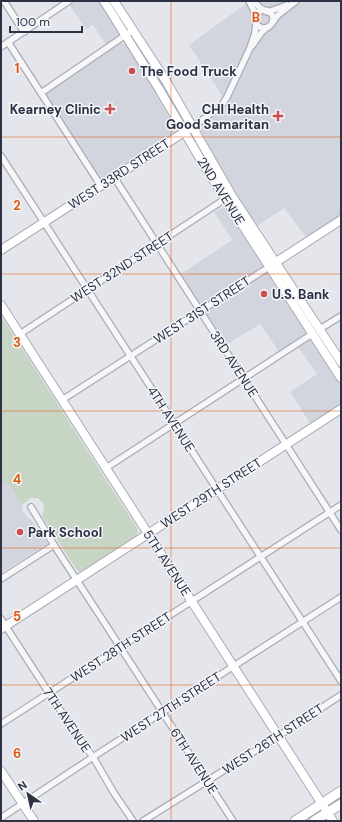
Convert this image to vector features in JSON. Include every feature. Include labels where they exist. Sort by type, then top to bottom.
[{"type":"main road","points":[[294,821],[341,791]]},
{"type":"main road","points":[[314,821],[341,804]]},
{"type":"street","points":[[4,1],[24,32]]},
{"type":"street","points":[[1,47],[69,1]]},
{"type":"street","name":"2ND AVENUE","points":[[104,1],[166,81],[232,196],[276,262],[341,378]]},
{"type":"street","name":"2ND AVENUE","points":[[114,1],[204,167],[269,267],[341,362]]},
{"type":"street","points":[[249,1],[254,11],[256,20],[261,28],[268,27],[278,15],[293,3]]},
{"type":"street","points":[[254,1],[259,7],[271,15],[272,22]]},
{"type":"street","points":[[256,20],[259,13],[293,3]]},
{"type":"street","name":"WEST 33RD STREET","points":[[1,250],[193,127],[222,105],[250,48],[255,33],[256,20]]},
{"type":"street","name":"WEST 33RD STREET","points":[[250,48],[262,32],[268,27]]},
{"type":"street","points":[[41,93],[130,33]]},
{"type":"street","points":[[8,42],[101,186]]},
{"type":"street","name":"4TH AVENUE","points":[[1,156],[341,681]]},
{"type":"street","name":"3RD AVENUE","points":[[114,178],[341,530]]},
{"type":"street","name":"WEST 32ND STREET","points":[[20,334],[225,199]]},
{"type":"street","name":"WEST 31ST STREET","points":[[62,400],[340,222]]},
{"type":"street","name":"5TH AVENUE","points":[[1,305],[333,821]]},
{"type":"street","points":[[106,468],[341,316]]},
{"type":"street","name":"WEST 29TH STREET","points":[[4,628],[341,409]]},
{"type":"street","name":"WEST 28TH STREET","points":[[1,724],[341,504]]},
{"type":"street","name":"6TH AVENUE","points":[[31,506],[54,545],[233,821]]},
{"type":"street","points":[[1,579],[54,545]]},
{"type":"street","name":"WEST 27TH STREET","points":[[1,818],[341,597]]},
{"type":"street","name":"7TH AVENUE","points":[[1,619],[4,628],[93,757],[114,793],[133,821]]},
{"type":"street","name":"WEST 26TH STREET","points":[[143,821],[341,695]]},
{"type":"street","points":[[1,771],[34,821]]},
{"type":"shaded area","points":[[67,1],[99,1],[121,35],[106,44],[93,25],[86,29]]},
{"type":"shaded area","name":"CHI Health Good Samaritan","points":[[250,1],[341,1],[341,220],[309,241],[284,208],[256,227],[222,174],[200,130],[202,126],[227,106],[216,86],[189,45]]},
{"type":"shaded area","name":"Kearney Clinic","points":[[120,43],[128,45],[175,127],[176,133],[102,180],[44,91]]},
{"type":"shaded area","points":[[223,207],[226,209],[341,384],[341,404],[310,423],[290,392],[317,374],[298,347],[282,356],[260,324],[221,348],[176,277],[231,241],[232,239],[214,212]]},
{"type":"shaded area","name":"Park School","points":[[7,481],[22,505],[22,510],[48,544],[1,573],[1,485]]},
{"type":"green space","points":[[1,316],[137,528],[138,532],[136,536],[79,573],[42,516],[44,510],[43,503],[38,498],[31,498],[22,505],[7,481],[1,485]]},
{"type":"place","name":"The Food Truck","points":[[132,71]]},
{"type":"place","name":"Kearney Clinic","points":[[110,109]]},
{"type":"place","name":"CHI Health Good Samaritan","points":[[278,116]]},
{"type":"place","name":"U.S. Bank","points":[[264,294]]},
{"type":"place","name":"Park School","points":[[20,532]]}]
